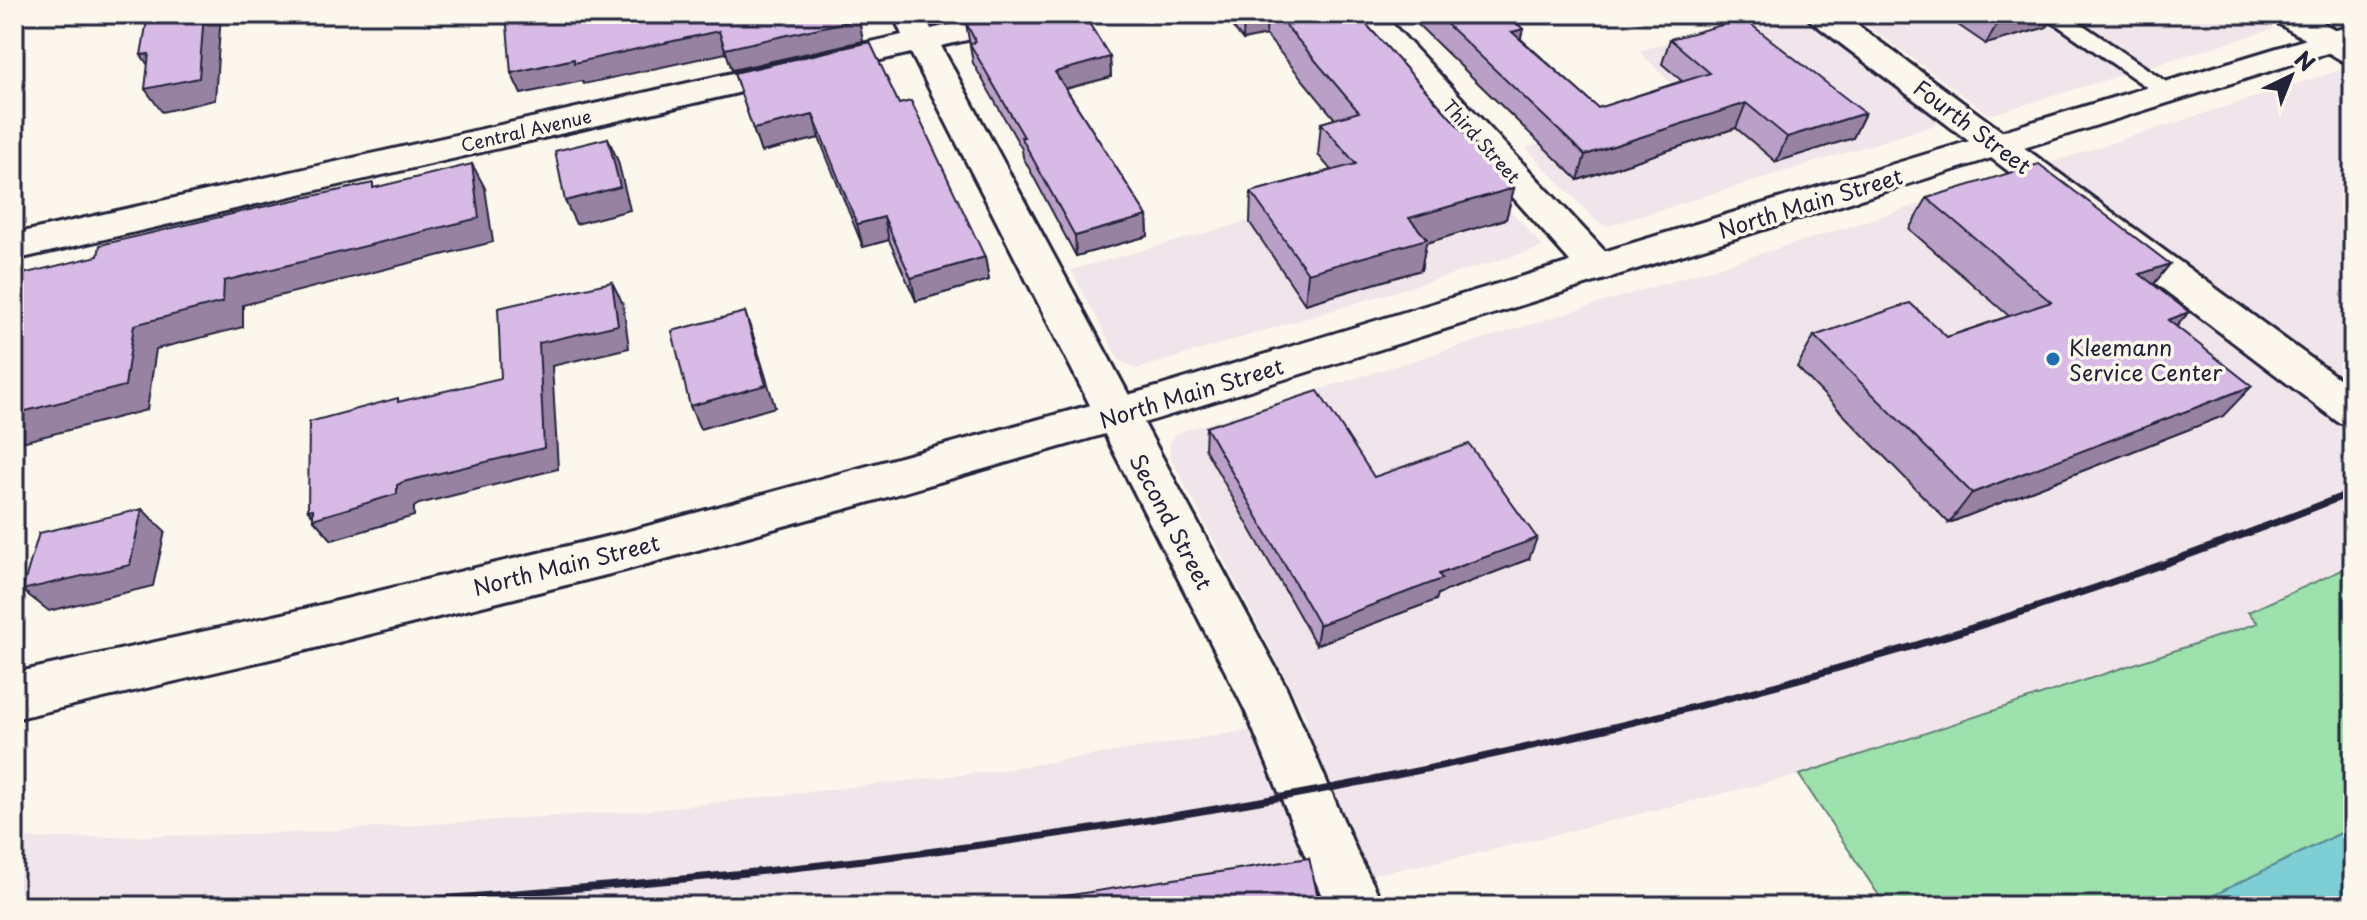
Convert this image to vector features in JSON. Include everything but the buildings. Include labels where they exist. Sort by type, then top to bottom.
[{"type":"street","name":"Central Avenue","points":[[14,247],[915,27],[1039,14]]},
{"type":"street","name":"Third Street","points":[[1366,14],[1598,268]]},
{"type":"street","name":"Fourth Street","points":[[1822,14],[2353,411]]},
{"type":"street","points":[[2285,14],[2346,43]]},
{"type":"street","name":"Second Street","points":[[915,27],[1268,703],[1337,871],[1356,906]]},
{"type":"street","name":"North Main Street","points":[[14,696],[283,635],[622,552],[1116,414],[2169,92],[2346,43]]},
{"type":"lane","points":[[2052,14],[2169,92]]},
{"type":"shaded area","points":[[1768,14],[1801,14],[1937,122],[1608,226],[1596,221],[1526,148],[1685,97],[1639,51]]},
{"type":"shaded area","points":[[1851,14],[2259,14],[2273,29],[1990,115]]},
{"type":"shaded area","points":[[2346,68],[2353,70],[2353,569],[2249,611],[2259,622],[1899,746],[1799,775],[1471,855],[1215,906],[14,906],[14,839],[293,833],[650,810],[995,771],[1308,721],[1170,456],[1170,442],[1177,433],[1864,222]]},
{"type":"shaded area","points":[[1467,161],[1543,247],[1137,369],[1119,360],[1071,270]]},
{"type":"green space","points":[[2353,565],[2353,827],[2192,906],[1886,906],[1799,775],[2258,623],[2248,612]]},
{"type":"water","points":[[2353,827],[2353,906],[2192,906]]},
{"type":"railway","points":[[337,906],[648,882],[958,848],[1136,822],[1314,791],[1491,755],[1667,714],[1841,667],[2014,615],[2185,556],[2353,492]]},
{"type":"place","name":"Kleemann Service Center","points":[[2053,359]]}]
